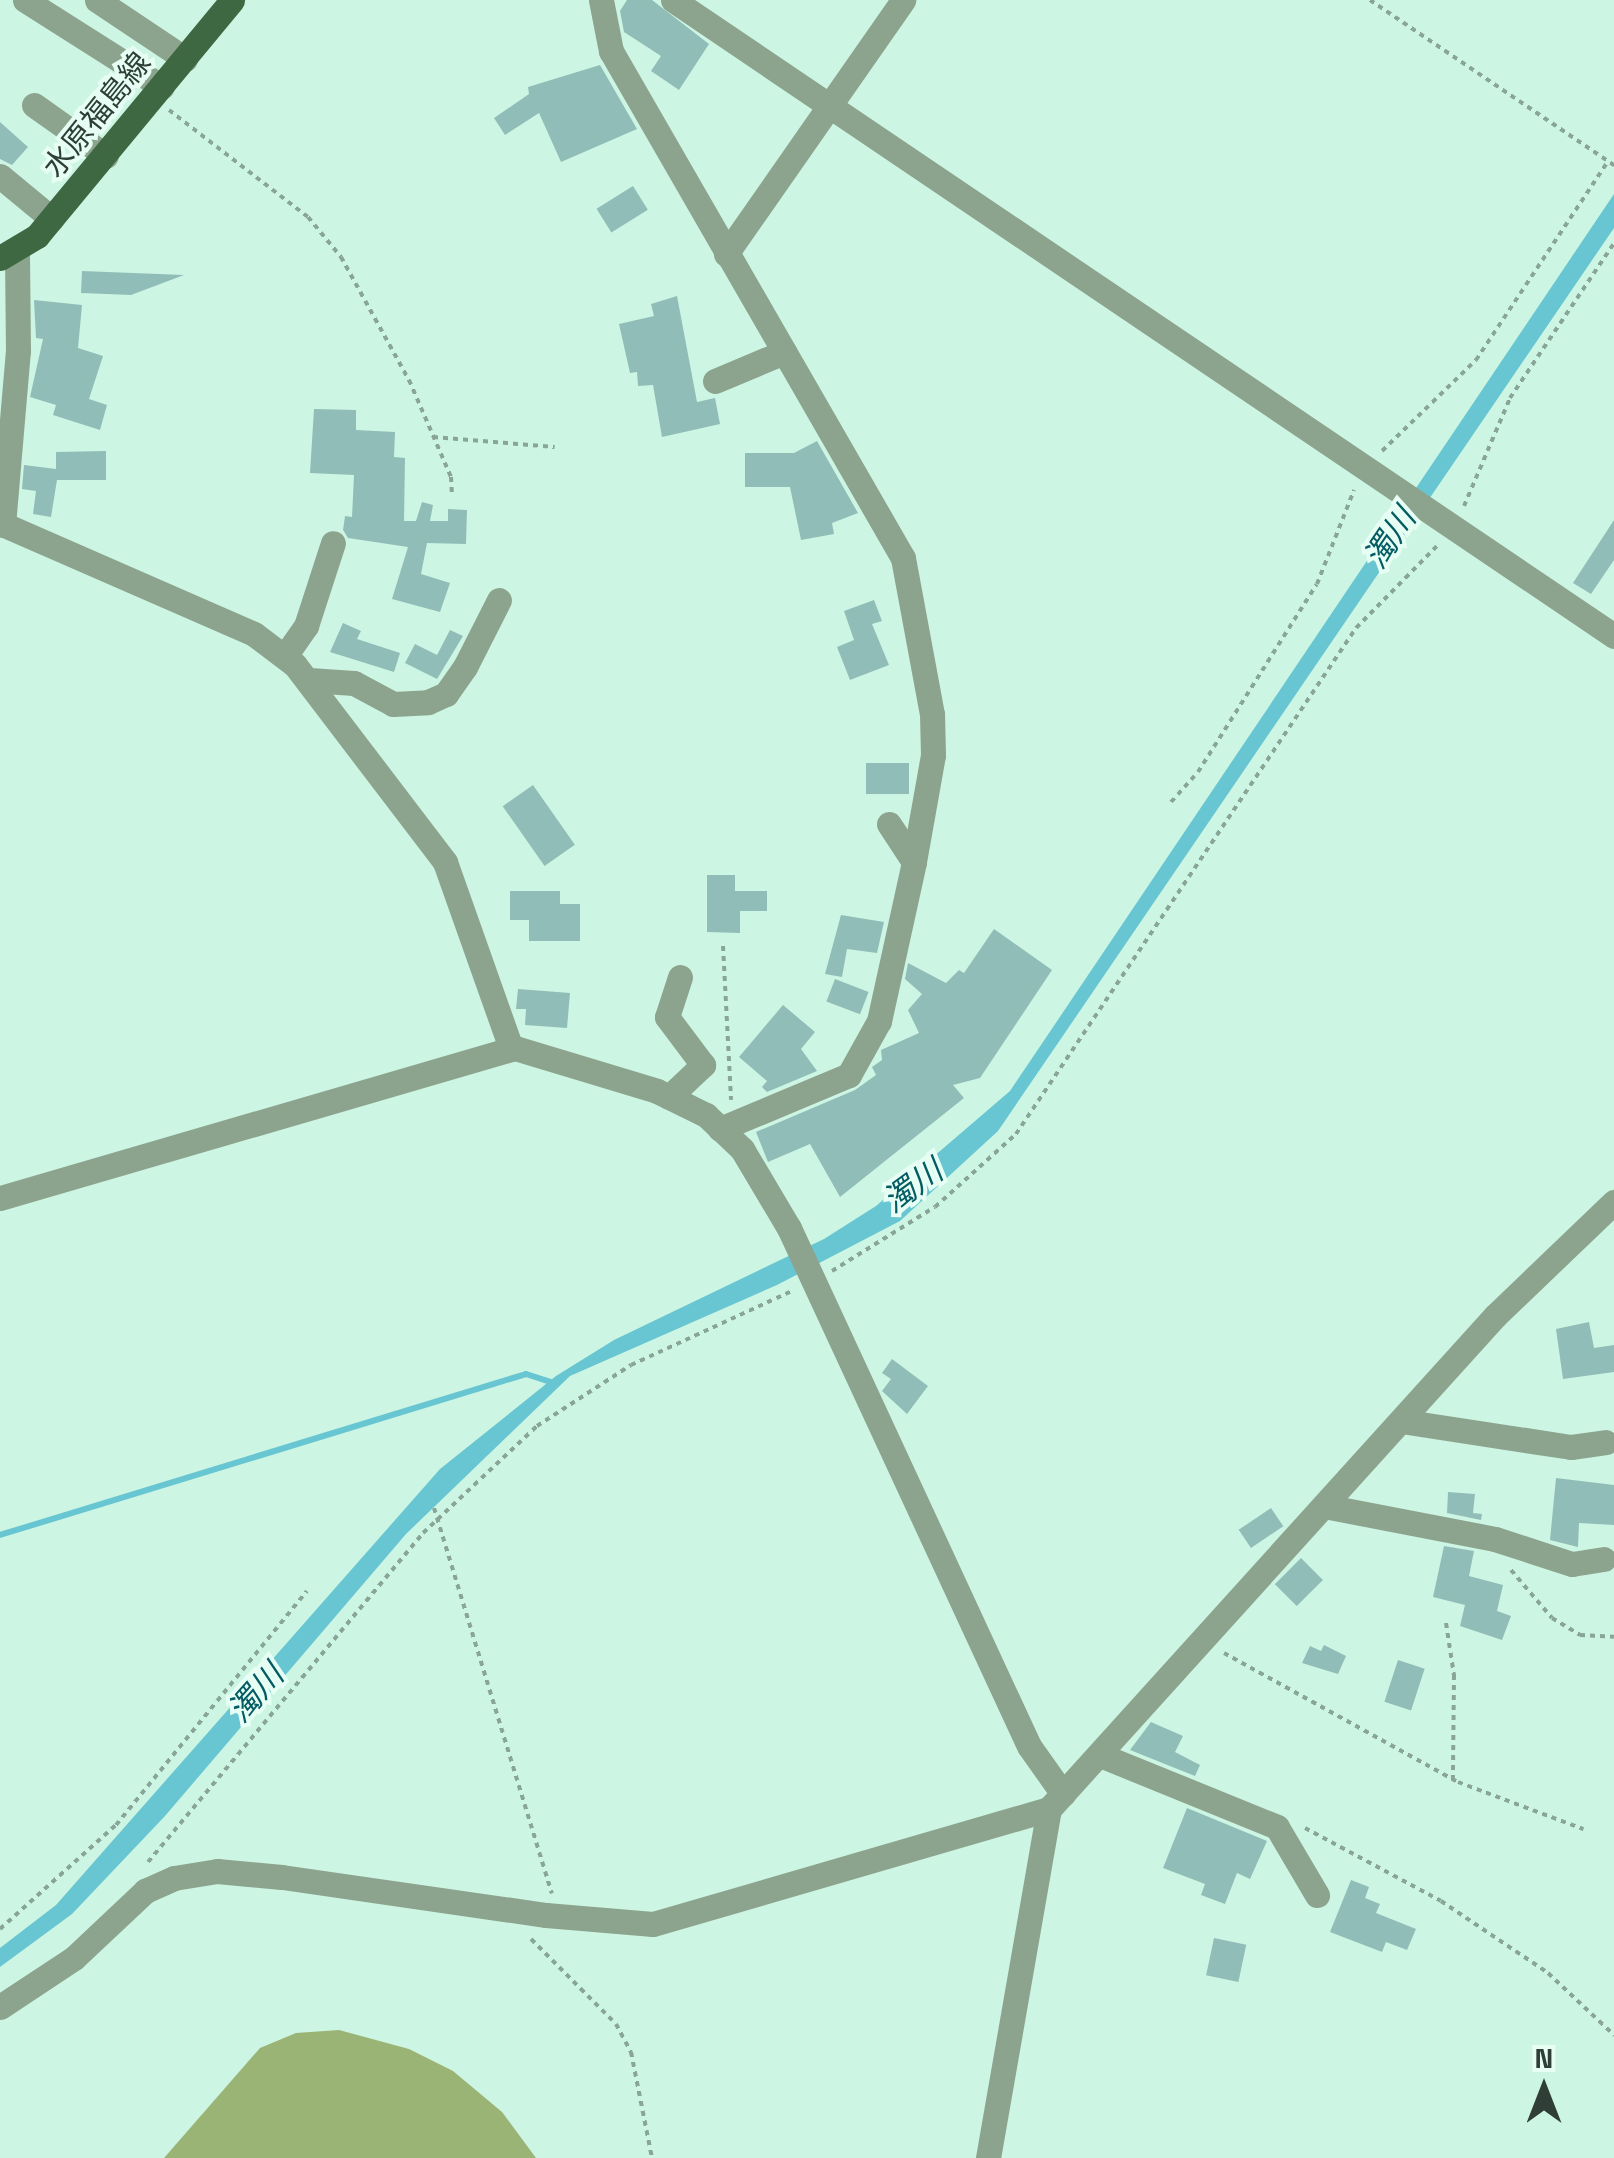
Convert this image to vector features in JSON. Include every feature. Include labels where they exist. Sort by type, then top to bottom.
[{"type":"main road","name":"水原福島線","points":[[8,254],[52,219],[232,0]]},
{"type":"street","points":[[25,0],[67,10],[158,92]]},
{"type":"street","points":[[98,0],[185,59]]},
{"type":"street","points":[[601,0],[612,52],[903,558],[932,714],[932,755],[914,862],[880,1022],[859,1060],[832,1084],[726,1127]]},
{"type":"street","points":[[672,0],[1614,636]]},
{"type":"street","points":[[726,254],[903,0]]},
{"type":"street","points":[[34,105],[106,156]]},
{"type":"street","points":[[0,176],[52,219]]},
{"type":"street","points":[[8,254],[18,350],[2,524],[254,634],[285,656],[309,680],[445,862],[511,1048]]},
{"type":"street","points":[[715,381],[784,352]]},
{"type":"street","points":[[285,656],[306,626],[333,543]]},
{"type":"street","points":[[309,680],[354,683],[394,704],[428,702],[446,694],[465,667],[499,600]]},
{"type":"street","points":[[889,824],[914,862]]},
{"type":"street","points":[[669,1096],[703,1065],[667,1016],[680,977]]},
{"type":"street","points":[[0,1198],[511,1048],[669,1096],[726,1127],[788,1228],[1056,1802],[988,2158]]},
{"type":"street","points":[[0,2007],[74,1958],[145,1891],[174,1878],[217,1871],[282,1876],[559,1917],[653,1924],[1056,1802],[1495,1316],[1614,1202]]},
{"type":"street","points":[[1400,1421],[1571,1447],[1606,1442]]},
{"type":"street","points":[[1324,1506],[1495,1539],[1572,1564],[1604,1560]]},
{"type":"street","points":[[1100,1755],[1272,1824],[1285,1836],[1317,1895]]},
{"type":"path","points":[[1370,0],[1614,165]]},
{"type":"path","points":[[158,92],[308,217],[341,257],[433,437],[452,495]]},
{"type":"path","points":[[1452,526],[1510,398],[1614,243]]},
{"type":"path","points":[[433,437],[555,447]]},
{"type":"path","points":[[724,946],[726,1127]]},
{"type":"path","points":[[434,1508],[559,1917]]},
{"type":"path","points":[[1495,1539],[1506,1563],[1552,1618],[1580,1635],[1614,1637]]},
{"type":"path","points":[[0,1929],[116,1825],[307,1591]]},
{"type":"path","points":[[1446,1623],[1454,1675],[1453,1779]]},
{"type":"path","points":[[1203,1641],[1453,1779],[1583,1829]]},
{"type":"path","points":[[1272,1824],[1289,1821],[1323,1836],[1440,1901],[1548,1974],[1614,2035]]},
{"type":"path","points":[[492,1908],[549,1953],[616,2024],[631,2052],[652,2158]]},
{"type":"green space","points":[[339,2030],[409,2049],[453,2071],[502,2112],[536,2158],[164,2158],[260,2048],[296,2033]]},
{"type":"water","name":"濁川","points":[[1614,194],[1614,228],[998,1131],[900,1221],[777,1285],[570,1376],[406,1534],[165,1816],[72,1914],[0,1967],[0,1948],[56,1905],[440,1469],[556,1376],[614,1340],[824,1239],[876,1206],[1010,1091]]},
{"type":"building","points":[[627,0],[652,0],[709,44],[679,90],[651,71],[661,56],[624,32],[620,11]]},
{"type":"building","points":[[600,65],[637,129],[561,162],[539,113],[505,135],[494,118],[529,94],[528,87]]},
{"type":"building","points":[[0,122],[28,147],[12,165],[0,159]]},
{"type":"building","points":[[633,186],[648,210],[611,233],[597,209]]},
{"type":"building","points":[[82,271],[184,275],[131,295],[81,293]]},
{"type":"building","points":[[677,296],[697,402],[715,398],[720,424],[662,437],[653,385],[638,386],[637,372],[630,373],[619,324],[654,316],[651,304]]},
{"type":"building","points":[[34,300],[82,305],[78,348],[103,356],[89,399],[107,405],[100,430],[53,415],[56,405],[30,397],[43,339],[36,338]]},
{"type":"building","points":[[314,409],[356,410],[356,430],[395,432],[394,457],[405,458],[404,521],[416,521],[422,502],[433,505],[430,521],[448,521],[448,509],[467,510],[466,544],[427,543],[421,574],[450,583],[440,612],[392,599],[408,547],[348,538],[343,530],[345,516],[352,517],[354,475],[310,473]]},
{"type":"building","points":[[817,441],[858,513],[832,523],[834,534],[801,540],[790,487],[745,487],[745,453],[794,453]]},
{"type":"building","points":[[106,451],[106,480],[57,480],[51,517],[33,514],[36,491],[22,489],[24,465],[56,469],[56,452]]},
{"type":"building","points":[[1614,520],[1614,560],[1591,594],[1573,583]]},
{"type":"building","points":[[874,600],[882,621],[872,624],[889,665],[850,680],[837,647],[854,640],[844,611]]},
{"type":"building","points":[[343,623],[361,631],[357,639],[400,653],[394,672],[330,652]]},
{"type":"building","points":[[450,630],[463,636],[437,679],[405,663],[415,644],[437,655]]},
{"type":"building","points":[[866,763],[909,763],[909,794],[866,794]]},
{"type":"building","points":[[533,785],[575,845],[545,866],[503,806]]},
{"type":"building","points":[[707,875],[735,875],[735,891],[767,891],[767,911],[740,911],[740,933],[707,932]]},
{"type":"building","points":[[510,891],[560,891],[560,904],[580,904],[580,941],[529,941],[529,920],[510,920]]},
{"type":"building","points":[[841,915],[884,922],[877,953],[847,949],[842,977],[825,974]]},
{"type":"building","points":[[994,929],[1052,970],[980,1078],[953,1085],[964,1098],[840,1197],[810,1144],[768,1162],[756,1132],[855,1090],[876,1075],[872,1067],[882,1060],[881,1050],[919,1033],[908,1010],[922,994],[905,979],[908,963],[946,983],[959,970],[964,973]]},
{"type":"building","points":[[835,979],[869,992],[860,1014],[826,1001]]},
{"type":"building","points":[[518,989],[570,993],[567,1028],[525,1025],[526,1009],[516,1009]]},
{"type":"building","points":[[783,1005],[815,1032],[801,1049],[817,1071],[767,1092],[762,1087],[767,1081],[739,1057]]},
{"type":"building","points":[[1589,1322],[1594,1348],[1614,1345],[1614,1372],[1563,1379],[1556,1329]]},
{"type":"building","points":[[892,1359],[928,1386],[907,1414],[882,1391],[891,1379],[882,1373]]},
{"type":"building","points":[[1556,1478],[1614,1485],[1614,1525],[1579,1523],[1578,1547],[1550,1540]]},
{"type":"building","points":[[1448,1492],[1475,1494],[1473,1513],[1482,1514],[1481,1520],[1447,1513]]},
{"type":"building","points":[[1271,1508],[1283,1526],[1251,1548],[1239,1530]]},
{"type":"building","points":[[1444,1546],[1474,1551],[1469,1576],[1503,1585],[1497,1611],[1511,1616],[1502,1640],[1460,1626],[1465,1605],[1433,1597]]},
{"type":"building","points":[[1301,1558],[1323,1580],[1297,1606],[1275,1584]]},
{"type":"building","points":[[1324,1645],[1346,1656],[1338,1674],[1302,1663],[1310,1646],[1321,1651]]},
{"type":"building","points":[[1398,1660],[1425,1669],[1411,1710],[1384,1702]]},
{"type":"building","points":[[1151,1722],[1183,1736],[1175,1752],[1200,1765],[1195,1776],[1130,1750]]},
{"type":"building","points":[[1187,1808],[1267,1841],[1250,1879],[1237,1873],[1225,1904],[1201,1895],[1205,1884],[1163,1868]]},
{"type":"building","points":[[1351,1880],[1369,1887],[1365,1898],[1380,1904],[1376,1913],[1416,1929],[1407,1950],[1386,1942],[1382,1952],[1330,1932]]},
{"type":"building","points":[[1214,1938],[1246,1945],[1238,1982],[1206,1975]]},
{"type":"waterway","points":[[0,1535],[526,1374],[553,1383]]}]
